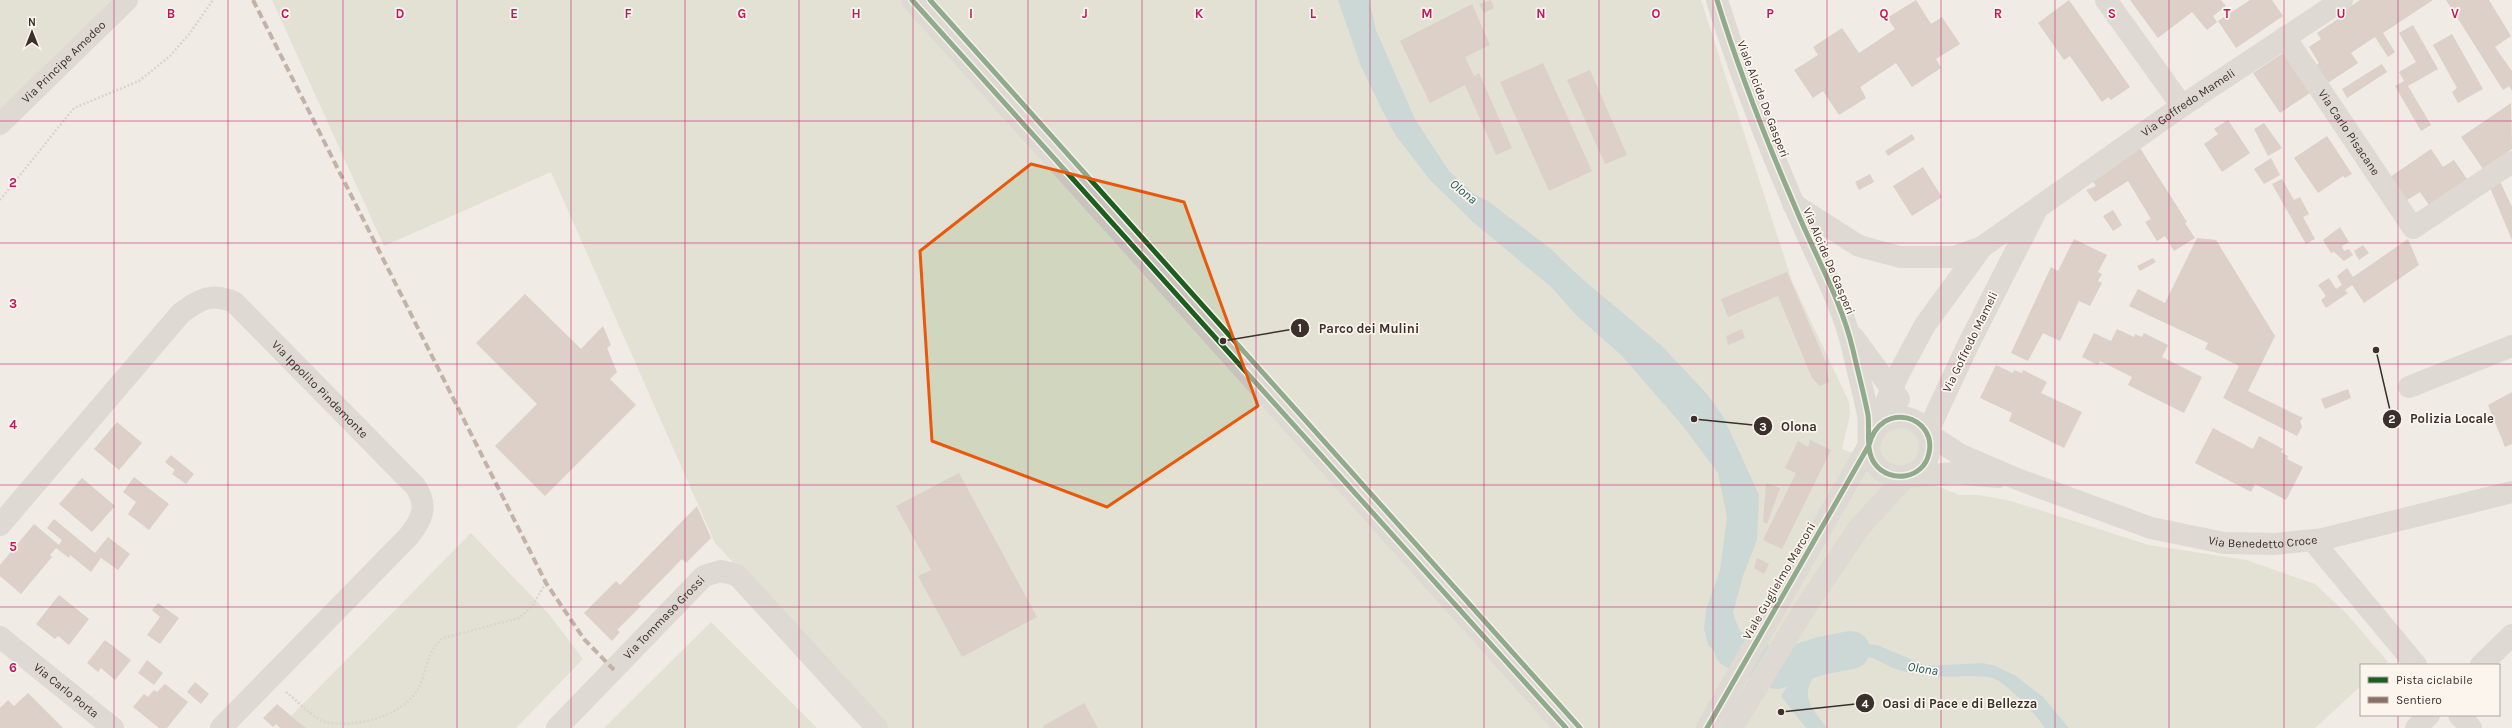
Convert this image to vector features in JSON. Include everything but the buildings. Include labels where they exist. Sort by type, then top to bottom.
[{"type":"street","name":"Via Principe Amedeo","points":[[0,124],[127,0]]},
{"type":"street","points":[[912,0],[1566,728]]},
{"type":"street","name":"Viale Alcide De Gasperi","points":[[1717,0],[1760,125],[1793,204]]},
{"type":"street","points":[[2106,0],[2182,106]]},
{"type":"street","name":"Via Goffredo Mameli","points":[[1793,204],[1859,246],[1900,256],[1954,257],[1982,248],[2182,106],[2342,0]]},
{"type":"street","name":"Via Carlo Pisacane","points":[[2285,37],[2412,228],[2512,162]]},
{"type":"street","name":"Via Alcide De Gasperi","points":[[1793,204],[1848,331],[1872,437]]},
{"type":"street","name":"Via Goffredo Mameli","points":[[1923,428],[1968,345],[2037,209]]},
{"type":"street","name":"Via Goffredo Mameli","points":[[1872,437],[1892,390],[1925,325],[1982,248]]},
{"type":"street","name":"Via Ippolito Pindemonte","points":[[0,525],[182,313],[207,297],[222,297],[234,302],[415,486],[421,495],[424,507],[418,525],[408,537],[269,678],[222,728]]},
{"type":"street","name":"Via Alcide De Gasperi","points":[[1848,331],[1892,390],[1923,428]]},
{"type":"street","points":[[2409,387],[2512,346]]},
{"type":"street","points":[[1901,416],[1923,428],[1930,441],[1928,460],[1915,473],[1905,477],[1894,477],[1875,465],[1870,455],[1872,437],[1887,419],[1901,416]]},
{"type":"street","name":"Via Benedetto Croce","points":[[1923,428],[1959,454],[2017,479],[2175,534],[2224,543],[2249,544],[2313,541],[2348,534],[2512,492]]},
{"type":"street","name":"Viale Guglielmo Marconi","points":[[1707,728],[1872,437]]},
{"type":"street","name":"Via Benedetto Croce","points":[[1905,477],[1955,474],[2017,479]]},
{"type":"street","points":[[1732,728],[1803,611],[1858,529],[1905,477]]},
{"type":"street","points":[[2313,541],[2415,664]]},
{"type":"street","name":"Via Tommaso Grossi","points":[[557,728],[704,576],[721,572],[737,575],[877,728]]},
{"type":"street","points":[[2482,664],[2512,635]]},
{"type":"street","name":"Via Carlo Porta","points":[[0,637],[113,728]]},
{"type":"street","points":[[2416,728],[2428,716]]},
{"type":"street","points":[[2460,716],[2471,728]]},
{"type":"path","points":[[0,200],[74,108],[139,81],[170,56],[190,33],[213,0]]},
{"type":"path","points":[[269,678],[324,722],[348,724],[379,720],[397,710],[414,696],[433,647],[443,638],[454,634],[510,622],[518,618],[532,606],[546,583]]},
{"type":"highlighted area","points":[[1031,164],[1184,202],[1258,406],[1107,507],[932,441],[920,251]]},
{"type":"green space","points":[[0,0],[111,0],[0,109]]},
{"type":"green space","points":[[272,0],[1701,0],[1792,281],[1849,402],[1850,415],[1842,449],[1878,463],[1873,448],[1901,420],[1926,441],[1905,474],[1960,495],[1979,495],[2011,501],[2149,545],[2246,560],[2315,584],[2347,614],[2388,662],[2385,664],[2360,664],[2360,687],[2315,728],[887,728],[715,543],[551,172],[384,246]]},
{"type":"green space","points":[[471,533],[548,613],[583,659],[516,728],[306,728],[291,716]]},
{"type":"green space","points":[[711,622],[817,728],[604,728]]},
{"type":"water","points":[[1338,0],[1369,0],[1376,30],[1415,119],[1449,171],[1474,194],[1488,201],[1551,249],[1580,277],[1662,346],[1708,395],[1724,418],[1759,495],[1757,540],[1743,576],[1733,613],[1740,632],[1750,638],[1730,667],[1708,645],[1704,629],[1706,610],[1720,570],[1727,517],[1718,473],[1682,425],[1621,355],[1577,316],[1551,287],[1473,222],[1429,179],[1396,136],[1382,110],[1360,64]]},
{"type":"water","points":[[1846,642],[1877,645],[1927,666],[1983,663],[1996,666],[2016,676],[2043,697],[2069,728],[2045,728],[2029,708],[2015,694],[1995,679],[1982,677],[1938,676],[1905,672],[1873,658],[1860,657],[1841,660],[1823,669],[1816,675],[1808,691],[1809,701],[1814,711],[1827,728],[1806,728],[1781,696],[1800,666],[1812,654],[1820,649]]},
{"type":"waterway","name":"Olona","points":[[1733,649],[1777,670],[1820,656],[1851,650]]},
{"type":"marked path","points":[[253,0],[546,583],[584,639],[614,670]]},
{"type":"cycle path","points":[[912,0],[1566,728]]},
{"type":"cycle path","points":[[930,0],[1580,728]]},
{"type":"cycle path","points":[[1707,728],[1869,445],[1875,431],[1885,422],[1895,418],[1906,418],[1917,422],[1925,430],[1929,440],[1929,453],[1926,462],[1921,468],[1906,476],[1889,474],[1881,470],[1872,459],[1870,453],[1869,447],[1868,441],[1868,415],[1853,350],[1842,314],[1828,279],[1803,226],[1764,131],[1734,53],[1717,0]]},
{"type":"place","name":"Parco dei Mulini","points":[[1223,341]]},
{"type":"place","name":"Polizia Locale","points":[[2376,350]]},
{"type":"place","name":"Olona","points":[[1694,419]]},
{"type":"place","name":"Oasi di Pace e di Bellezza","points":[[1781,712]]}]
